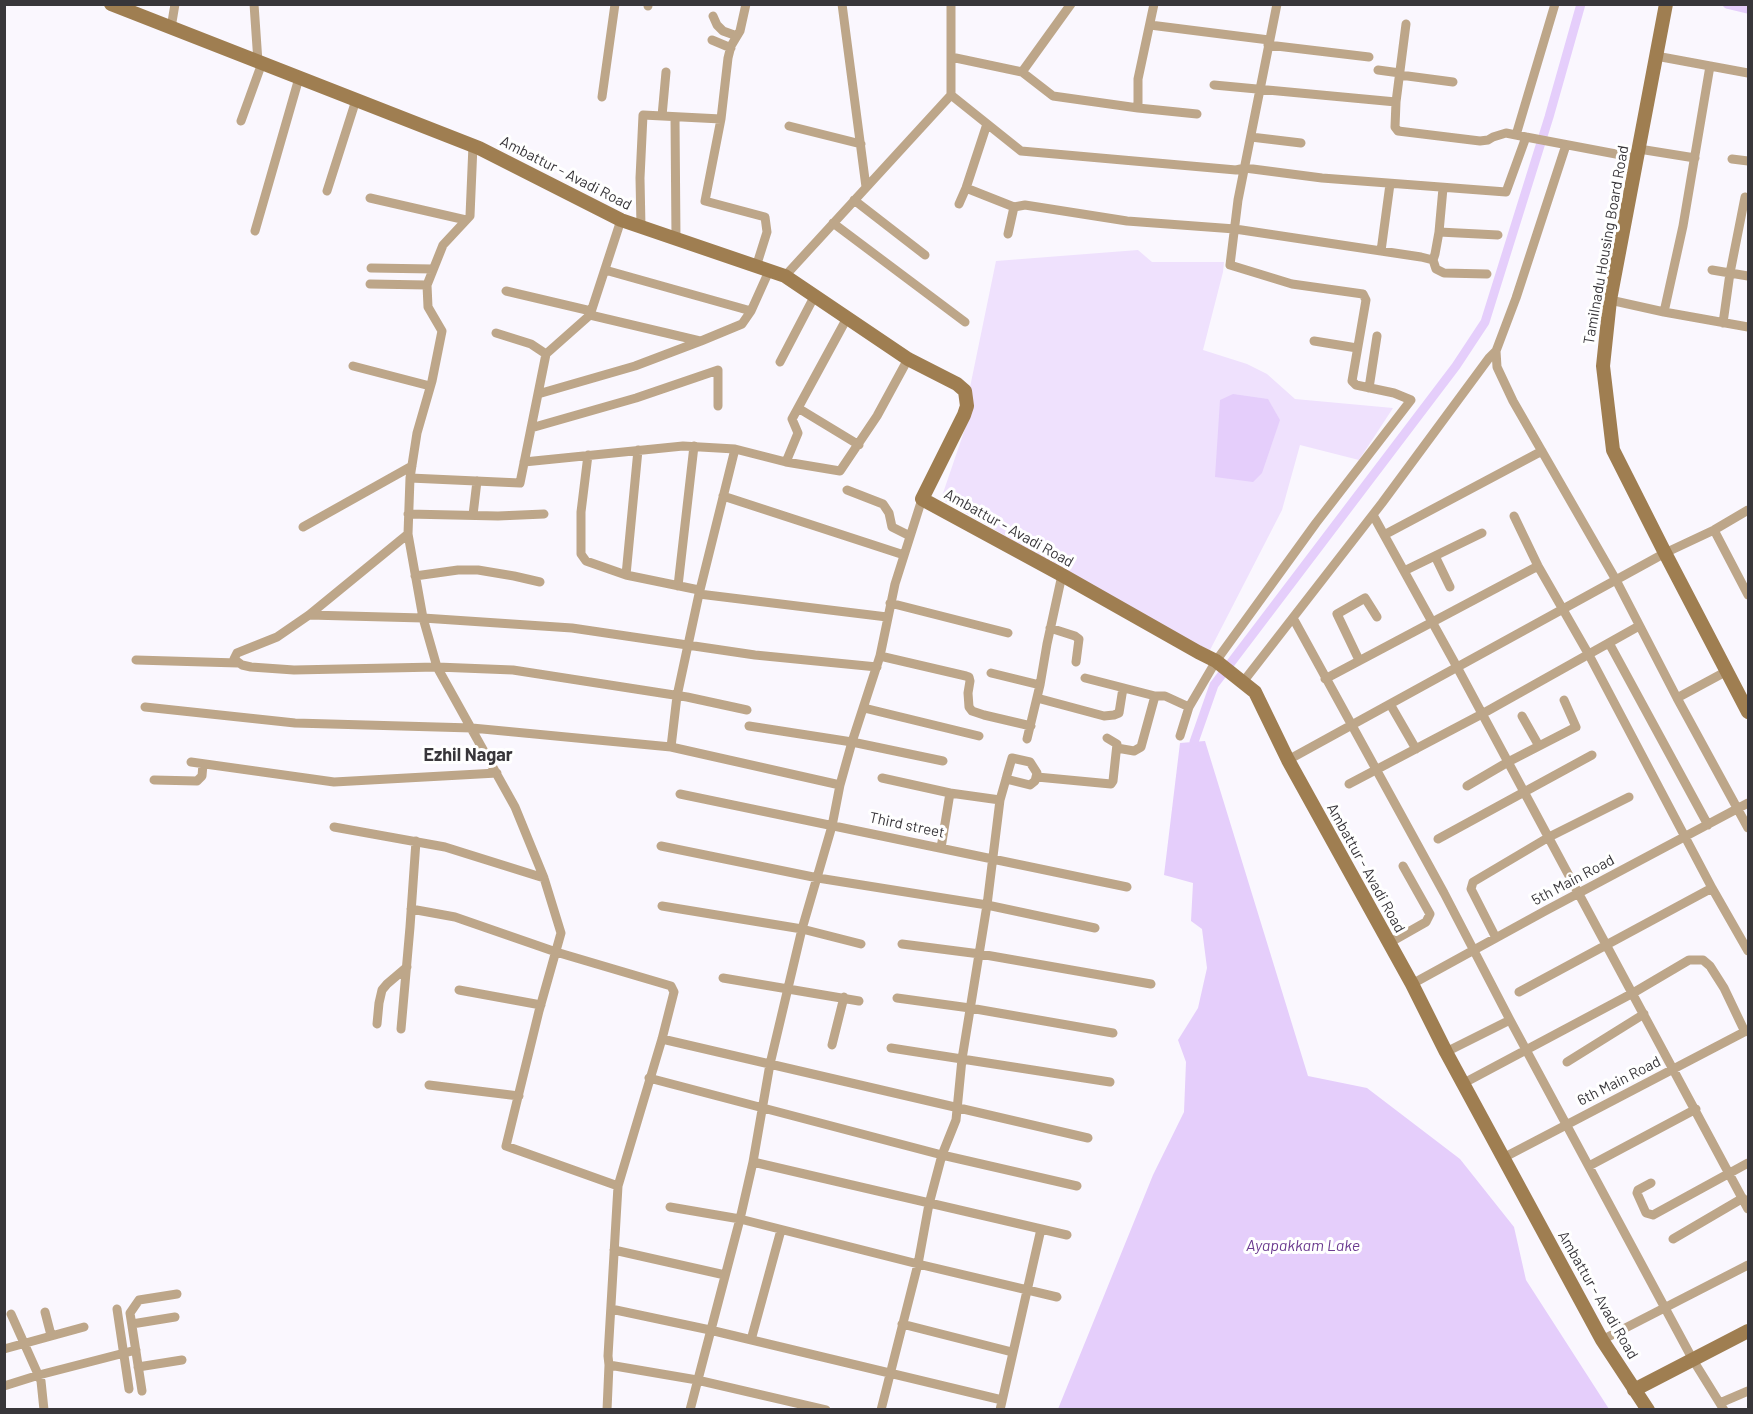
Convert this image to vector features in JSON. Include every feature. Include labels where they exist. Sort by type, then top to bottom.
[{"type":"street","name":"Ambattur - Avadi Road","points":[[111,4],[473,145],[621,220],[785,276],[908,359],[957,384],[964,391],[967,401],[964,415],[922,499],[1218,662],[1255,692],[1288,760],[1412,984],[1446,1052],[1602,1340],[1648,1410]]},
{"type":"street","points":[[171,28],[175,4]]},
{"type":"street","points":[[241,121],[260,62],[254,4]]},
{"type":"street","points":[[602,97],[615,4]]},
{"type":"street","points":[[538,394],[635,366],[700,341],[742,324],[751,311],[762,269],[767,232],[765,217],[705,201],[721,119],[730,48],[740,31],[746,4]]},
{"type":"street","points":[[842,4],[867,187]]},
{"type":"street","points":[[785,276],[951,95],[951,4]]},
{"type":"street","points":[[1022,72],[1071,4]]},
{"type":"street","points":[[1138,108],[1138,79],[1154,4]]},
{"type":"street","points":[[1180,736],[1190,707],[1218,662],[1316,523],[1411,400],[1402,395],[1356,385],[1352,381],[1366,300],[1363,294],[1292,284],[1230,265],[1238,200],[1277,4]]},
{"type":"street","points":[[951,95],[1021,151],[1236,171],[1245,168],[1322,178],[1506,192],[1525,137],[1555,4]]},
{"type":"street","name":"Tamilnadu Housing Board Road","points":[[1666,4],[1610,300],[1603,366],[1613,450],[1749,712]]},
{"type":"street","points":[[713,16],[723,31],[737,36]]},
{"type":"street","points":[[1406,24],[1396,102],[1395,127],[1398,131],[1480,141],[1506,133],[1566,145],[1695,158]]},
{"type":"street","points":[[1150,25],[1369,57]]},
{"type":"street","points":[[712,40],[730,48]]},
{"type":"street","points":[[1656,56],[1749,73]]},
{"type":"street","points":[[951,57],[1022,72],[1053,96],[1197,114]]},
{"type":"street","points":[[1664,312],[1695,158],[1710,66]]},
{"type":"street","points":[[1378,70],[1453,82]]},
{"type":"street","points":[[662,116],[666,72]]},
{"type":"street","points":[[255,231],[299,78]]},
{"type":"street","points":[[1214,85],[1396,102]]},
{"type":"street","points":[[327,191],[356,100]]},
{"type":"street","points":[[641,227],[639,178],[643,115],[721,119]]},
{"type":"street","points":[[675,117],[676,239]]},
{"type":"street","points":[[959,204],[987,124]]},
{"type":"street","points":[[789,126],[861,144]]},
{"type":"street","points":[[1251,137],[1301,143]]},
{"type":"street","points":[[473,145],[470,216],[443,245],[427,285],[428,307],[442,331],[417,433],[410,478],[408,534],[423,618],[437,667],[515,807],[544,878],[561,933],[507,1146],[618,1186]]},
{"type":"street","points":[[1566,145],[1516,298],[1496,351],[1497,367],[1509,393],[1616,580],[1677,698],[1749,828]]},
{"type":"street","points":[[1732,159],[1749,161]]},
{"type":"street","points":[[1381,251],[1390,184]]},
{"type":"street","points":[[966,188],[1014,207],[1025,205],[1127,220],[1235,229],[1433,260]]},
{"type":"street","points":[[1443,188],[1436,254],[1433,260],[1436,269],[1439,272],[1487,274]]},
{"type":"street","points":[[1723,323],[1745,197]]},
{"type":"street","points":[[370,198],[466,220]]},
{"type":"street","points":[[854,200],[926,255]]},
{"type":"street","points":[[1008,234],[1014,207]]},
{"type":"street","points":[[410,478],[520,483],[546,354],[590,313],[621,220]]},
{"type":"street","points":[[833,224],[965,322]]},
{"type":"street","points":[[1439,232],[1498,235]]},
{"type":"street","points":[[370,268],[433,268]]},
{"type":"street","points":[[604,270],[751,311]]},
{"type":"street","points":[[1712,270],[1749,276]]},
{"type":"street","points":[[370,284],[427,285]]},
{"type":"street","points":[[506,291],[700,341]]},
{"type":"street","points":[[780,362],[814,297]]},
{"type":"street","points":[[1610,300],[1749,327]]},
{"type":"street","points":[[786,462],[798,433],[792,419],[847,318]]},
{"type":"street","points":[[496,333],[531,344],[546,354]]},
{"type":"street","points":[[1370,388],[1377,336]]},
{"type":"street","points":[[1314,341],[1357,348]]},
{"type":"street","points":[[1239,678],[1293,618],[1373,515],[1488,358],[1496,351]]},
{"type":"street","points":[[524,462],[694,446],[735,449],[786,462],[840,471],[877,416],[908,359]]},
{"type":"street","points":[[353,366],[430,386]]},
{"type":"street","points":[[531,428],[636,398],[718,370],[718,406]]},
{"type":"street","points":[[798,408],[859,445]]},
{"type":"street","points":[[678,586],[694,446]]},
{"type":"street","points":[[671,747],[677,696],[699,592],[735,449]]},
{"type":"street","points":[[626,575],[638,450]]},
{"type":"street","points":[[1384,535],[1542,451]]},
{"type":"street","points":[[588,455],[581,512],[582,554],[586,561],[626,575],[699,592],[887,617]]},
{"type":"street","points":[[303,527],[412,466]]},
{"type":"street","points":[[473,515],[477,481]]},
{"type":"street","points":[[847,490],[884,504],[892,527],[910,536]]},
{"type":"street","points":[[723,496],[904,555]]},
{"type":"street","points":[[690,1410],[741,1219],[770,1064],[802,929],[832,826],[840,784],[852,742],[880,656],[890,603],[922,499]]},
{"type":"street","points":[[1288,760],[1665,553],[1714,530],[1749,510]]},
{"type":"street","points":[[408,513],[498,516],[544,514]]},
{"type":"street","points":[[1373,515],[1749,1209]]},
{"type":"street","points":[[1514,516],[1538,566],[1712,888],[1749,951]]},
{"type":"street","points":[[1714,530],[1749,595]]},
{"type":"street","points":[[1404,571],[1482,533]]},
{"type":"street","points":[[238,663],[234,659],[237,653],[277,637],[309,615],[408,534]]},
{"type":"street","points":[[1435,556],[1450,586]]},
{"type":"street","points":[[1325,679],[1538,566]]},
{"type":"street","points":[[415,576],[458,570],[478,570],[540,582]]},
{"type":"street","points":[[1027,739],[1062,575]]},
{"type":"street","points":[[1359,660],[1336,614],[1365,598],[1377,617]]},
{"type":"street","points":[[890,603],[1008,633]]},
{"type":"street","points":[[309,615],[423,618],[572,628],[755,655],[877,667]]},
{"type":"street","points":[[1293,618],[1693,1360],[1722,1406],[1749,1391]]},
{"type":"street","points":[[1349,784],[1482,714],[1639,626]]},
{"type":"street","points":[[1050,628],[1078,639],[1076,662]]},
{"type":"street","points":[[1609,643],[1708,825]]},
{"type":"street","points":[[880,656],[969,677],[969,707],[972,711],[984,716],[1031,726]]},
{"type":"street","points":[[136,660],[238,663],[251,667],[294,670],[437,667],[513,670],[677,696],[747,710]]},
{"type":"street","points":[[1677,698],[1727,671]]},
{"type":"street","points":[[991,673],[1040,685]]},
{"type":"street","points":[[1085,678],[1155,696],[1165,696],[1190,707]]},
{"type":"street","points":[[1037,698],[1104,716],[1114,716],[1119,713],[1123,688]]},
{"type":"street","points":[[1117,748],[1134,751],[1141,747],[1155,696]]},
{"type":"street","points":[[1467,786],[1576,727],[1564,700]]},
{"type":"street","points":[[1390,704],[1416,749]]},
{"type":"street","points":[[145,707],[295,723],[472,728],[671,747],[840,784]]},
{"type":"street","points":[[864,708],[980,736]]},
{"type":"street","points":[[1522,716],[1539,747]]},
{"type":"street","points":[[749,726],[852,742],[943,761]]},
{"type":"street","points":[[1037,777],[1111,784],[1117,748],[1115,741],[1107,738]]},
{"type":"street","points":[[1438,838],[1592,754]]},
{"type":"street","points":[[881,1410],[918,1264],[929,1204],[942,1155],[956,1120],[962,1059],[980,954],[1000,800],[1006,779],[1012,758],[1030,762],[1037,772],[1034,784],[1030,785],[1006,779]]},
{"type":"street","points":[[191,762],[334,782],[496,773]]},
{"type":"street","points":[[154,780],[197,781],[202,777],[203,764]]},
{"type":"street","points":[[882,778],[950,793],[1000,800]]},
{"type":"street","points":[[941,848],[950,793]]},
{"type":"street","name":"Third street","points":[[680,794],[1127,887]]},
{"type":"street","points":[[1496,938],[1471,889],[1473,882],[1549,837],[1629,797]]},
{"type":"street","name":"5th Main Road","points":[[1412,984],[1749,803]]},
{"type":"street","points":[[334,827],[445,847],[544,878]]},
{"type":"street","points":[[401,1029],[416,841]]},
{"type":"street","points":[[662,846],[818,878],[987,905],[1095,928]]},
{"type":"street","points":[[1389,943],[1429,919],[1430,914],[1403,866]]},
{"type":"street","points":[[1519,992],[1712,888]]},
{"type":"street","points":[[662,906],[802,929],[861,944]]},
{"type":"street","points":[[411,909],[455,917],[556,952],[671,986],[674,992],[618,1186],[607,1410]]},
{"type":"street","points":[[902,944],[980,954],[1151,984]]},
{"type":"street","points":[[1464,1083],[1633,993],[1689,960],[1702,960],[1710,966],[1747,1031]]},
{"type":"street","points":[[377,1024],[382,990],[407,967]]},
{"type":"street","points":[[723,978],[860,1001]]},
{"type":"street","points":[[459,990],[541,1005]]},
{"type":"street","points":[[832,1045],[844,997]]},
{"type":"street","points":[[897,998],[970,1008],[1113,1033]]},
{"type":"street","points":[[1567,1062],[1644,1014]]},
{"type":"street","points":[[1446,1052],[1510,1020]]},
{"type":"street","name":"6th Main Road","points":[[1503,1158],[1747,1031]]},
{"type":"street","points":[[662,1039],[1088,1138]]},
{"type":"street","points":[[891,1048],[1110,1082]]},
{"type":"street","points":[[649,1078],[942,1155],[1077,1186]]},
{"type":"street","points":[[429,1085],[519,1096]]},
{"type":"street","points":[[1589,1166],[1696,1109]]},
{"type":"street","points":[[753,1162],[1067,1235]]},
{"type":"street","points":[[1651,1183],[1637,1192],[1646,1213],[1653,1215],[1749,1163]]},
{"type":"street","points":[[1673,1239],[1743,1198]]},
{"type":"street","points":[[670,1207],[741,1219],[1057,1297]]},
{"type":"street","points":[[611,1309],[889,1373],[1001,1405],[1041,1229]]},
{"type":"street","points":[[751,1340],[781,1230]]},
{"type":"street","points":[[614,1250],[725,1275]]},
{"type":"street","points":[[1602,1340],[1749,1265]]},
{"type":"street","points":[[142,1391],[130,1313],[139,1300],[177,1294]]},
{"type":"street","points":[[117,1309],[129,1389]]},
{"type":"street","points":[[45,1312],[51,1335]]},
{"type":"street","points":[[11,1314],[39,1375],[44,1410]]},
{"type":"street","points":[[132,1324],[175,1317]]},
{"type":"street","points":[[902,1324],[1012,1353]]},
{"type":"street","points":[[4,1348],[84,1327]]},
{"type":"street","points":[[1634,1390],[1749,1330]]},
{"type":"street","points":[[4,1386],[136,1350]]},
{"type":"street","points":[[138,1367],[182,1360]]},
{"type":"street","points":[[609,1365],[697,1380],[826,1410]]},
{"type":"shaded area","points":[[1138,250],[1152,262],[1224,262],[1203,350],[1247,364],[1267,374],[1295,399],[1393,408],[1359,460],[1300,445],[1282,510],[1209,652],[941,499],[970,414],[968,397],[996,261]]},
{"type":"water","points":[[1233,394],[1268,399],[1280,420],[1262,473],[1253,482],[1215,477],[1220,400]]},
{"type":"water","name":"Ayapakkam Lake","points":[[1205,741],[1308,1076],[1367,1088],[1460,1159],[1514,1227],[1526,1280],[1609,1409],[1058,1409],[1153,1175],[1184,1112],[1186,1062],[1178,1040],[1198,1008],[1207,968],[1202,929],[1191,921],[1193,883],[1164,875],[1180,743]]},
{"type":"waterway","points":[[1194,742],[1214,685],[1456,366],[1485,322],[1549,117],[1581,4]]},
{"type":"waterway","points":[[1727,4],[1748,9]]},
{"type":"district","name":"Ezhil Nagar","points":[[468,755]]}]
